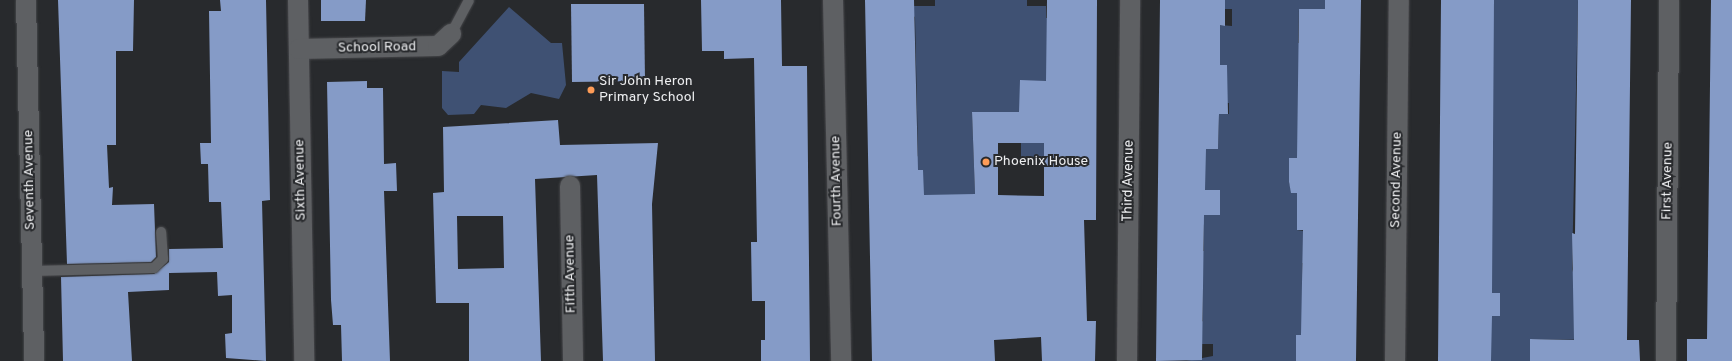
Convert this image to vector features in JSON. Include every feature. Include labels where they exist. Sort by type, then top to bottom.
[{"type":"street","name":"Seventh Avenue","points":[[26,0],[34,361]]},
{"type":"street","name":"Sixth Avenue","points":[[298,0],[304,361]]},
{"type":"street","name":"Fourth Avenue","points":[[833,0],[841,361]]},
{"type":"street","name":"Third Avenue","points":[[1126,361],[1130,0]]},
{"type":"street","name":"Second Avenue","points":[[1395,361],[1399,0]]},
{"type":"street","name":"First Avenue","points":[[1666,361],[1669,0]]},
{"type":"street","name":"School Road","points":[[299,49],[438,46],[451,34]]},
{"type":"street","name":"Fifth Avenue","points":[[570,186],[573,361]]},
{"type":"lane","points":[[451,34],[469,0]]},
{"type":"lane","points":[[32,271],[154,268],[163,259],[161,232]]},
{"type":"shaded area","points":[[935,0],[1027,0],[1027,6],[1046,6],[1046,18],[1065,18],[1063,81],[1021,81],[1048,130],[1049,166],[1021,166],[1021,112],[972,112],[975,194],[919,206],[923,170],[898,170],[918,156],[915,17],[895,6],[935,6]]},
{"type":"shaded area","points":[[1225,0],[1325,0],[1325,9],[1299,9],[1298,43],[1324,43],[1298,158],[1289,159],[1289,182],[1292,193],[1297,193],[1297,230],[1304,231],[1321,263],[1302,263],[1304,335],[1296,335],[1296,361],[1186,361],[1213,356],[1213,344],[1202,344],[1202,332],[1186,332],[1203,321],[1203,261],[1187,251],[1204,251],[1204,225],[1189,214],[1220,215],[1220,190],[1205,190],[1205,149],[1218,148],[1219,114],[1229,114],[1229,103],[1206,102],[1206,78],[1227,78],[1227,66],[1190,65],[1220,56],[1220,25],[1232,26],[1232,9],[1225,9]]},
{"type":"shaded area","points":[[1494,0],[1578,0],[1572,269],[1595,340],[1530,339],[1530,361],[1491,361],[1491,316],[1500,316],[1500,293],[1474,293]]},
{"type":"shaded area","points":[[509,7],[551,43],[562,43],[566,85],[559,99],[531,93],[506,108],[481,105],[474,114],[448,115],[442,108],[442,71],[459,72],[459,62]]},
{"type":"building","points":[[58,0],[134,0],[133,51],[116,51],[116,145],[107,145],[109,188],[113,187],[112,205],[154,204],[156,257],[151,262],[67,264]]},
{"type":"building","points":[[220,0],[266,0],[270,200],[262,201],[266,361],[226,358],[225,334],[232,333],[232,295],[218,296],[217,272],[169,273],[169,290],[128,292],[132,361],[63,361],[61,277],[154,274],[169,262],[169,249],[223,248],[221,202],[209,202],[208,164],[201,164],[200,143],[211,143],[209,11],[221,11]]},
{"type":"building","points":[[321,0],[366,0],[365,21],[321,21]]},
{"type":"building","points":[[701,0],[781,0],[782,66],[807,66],[810,361],[761,361],[761,340],[765,340],[765,301],[752,301],[751,242],[757,242],[754,58],[724,59],[724,51],[702,51]]},
{"type":"building","points":[[865,0],[914,0],[918,170],[923,170],[924,195],[975,194],[972,112],[1019,112],[1020,80],[1046,81],[1047,0],[1097,0],[1096,220],[1084,220],[1087,321],[1096,321],[1095,361],[1042,361],[1041,337],[994,340],[995,361],[872,361]],"holes":[[[998,143],[1044,143],[1044,196],[998,195]]]},
{"type":"building","points":[[1160,0],[1225,0],[1225,26],[1220,25],[1220,65],[1227,65],[1228,114],[1219,114],[1218,149],[1206,149],[1205,190],[1220,190],[1220,215],[1204,215],[1202,360],[1156,361]]},
{"type":"building","points":[[1325,0],[1361,0],[1356,361],[1296,361],[1296,335],[1301,335],[1303,230],[1297,230],[1297,193],[1291,193],[1289,182],[1289,158],[1297,158],[1299,9],[1325,9]]},
{"type":"building","points":[[1441,0],[1494,0],[1492,293],[1500,293],[1500,316],[1492,316],[1491,361],[1438,361]]},
{"type":"building","points":[[1578,0],[1631,0],[1627,340],[1639,340],[1640,361],[1530,361],[1530,339],[1574,340],[1572,233],[1575,234]]},
{"type":"building","points":[[1711,0],[1732,0],[1732,361],[1687,361],[1687,339],[1707,339]]},
{"type":"building","points":[[571,4],[644,4],[645,81],[572,82]]},
{"type":"building","points":[[367,81],[367,88],[383,88],[384,164],[396,163],[397,191],[384,191],[390,361],[342,361],[341,325],[333,325],[331,300],[327,82]]},
{"type":"building","points":[[558,120],[560,145],[658,143],[652,204],[655,361],[603,361],[597,175],[535,179],[541,361],[469,361],[469,303],[436,303],[433,193],[444,192],[443,127]],"holes":[[[457,216],[503,216],[504,268],[458,269]]]},
{"type":"place","name":"Sir John Heron Primary School","points":[[591,90]]},
{"type":"place","name":"Phoenix House","points":[[986,162]]}]
